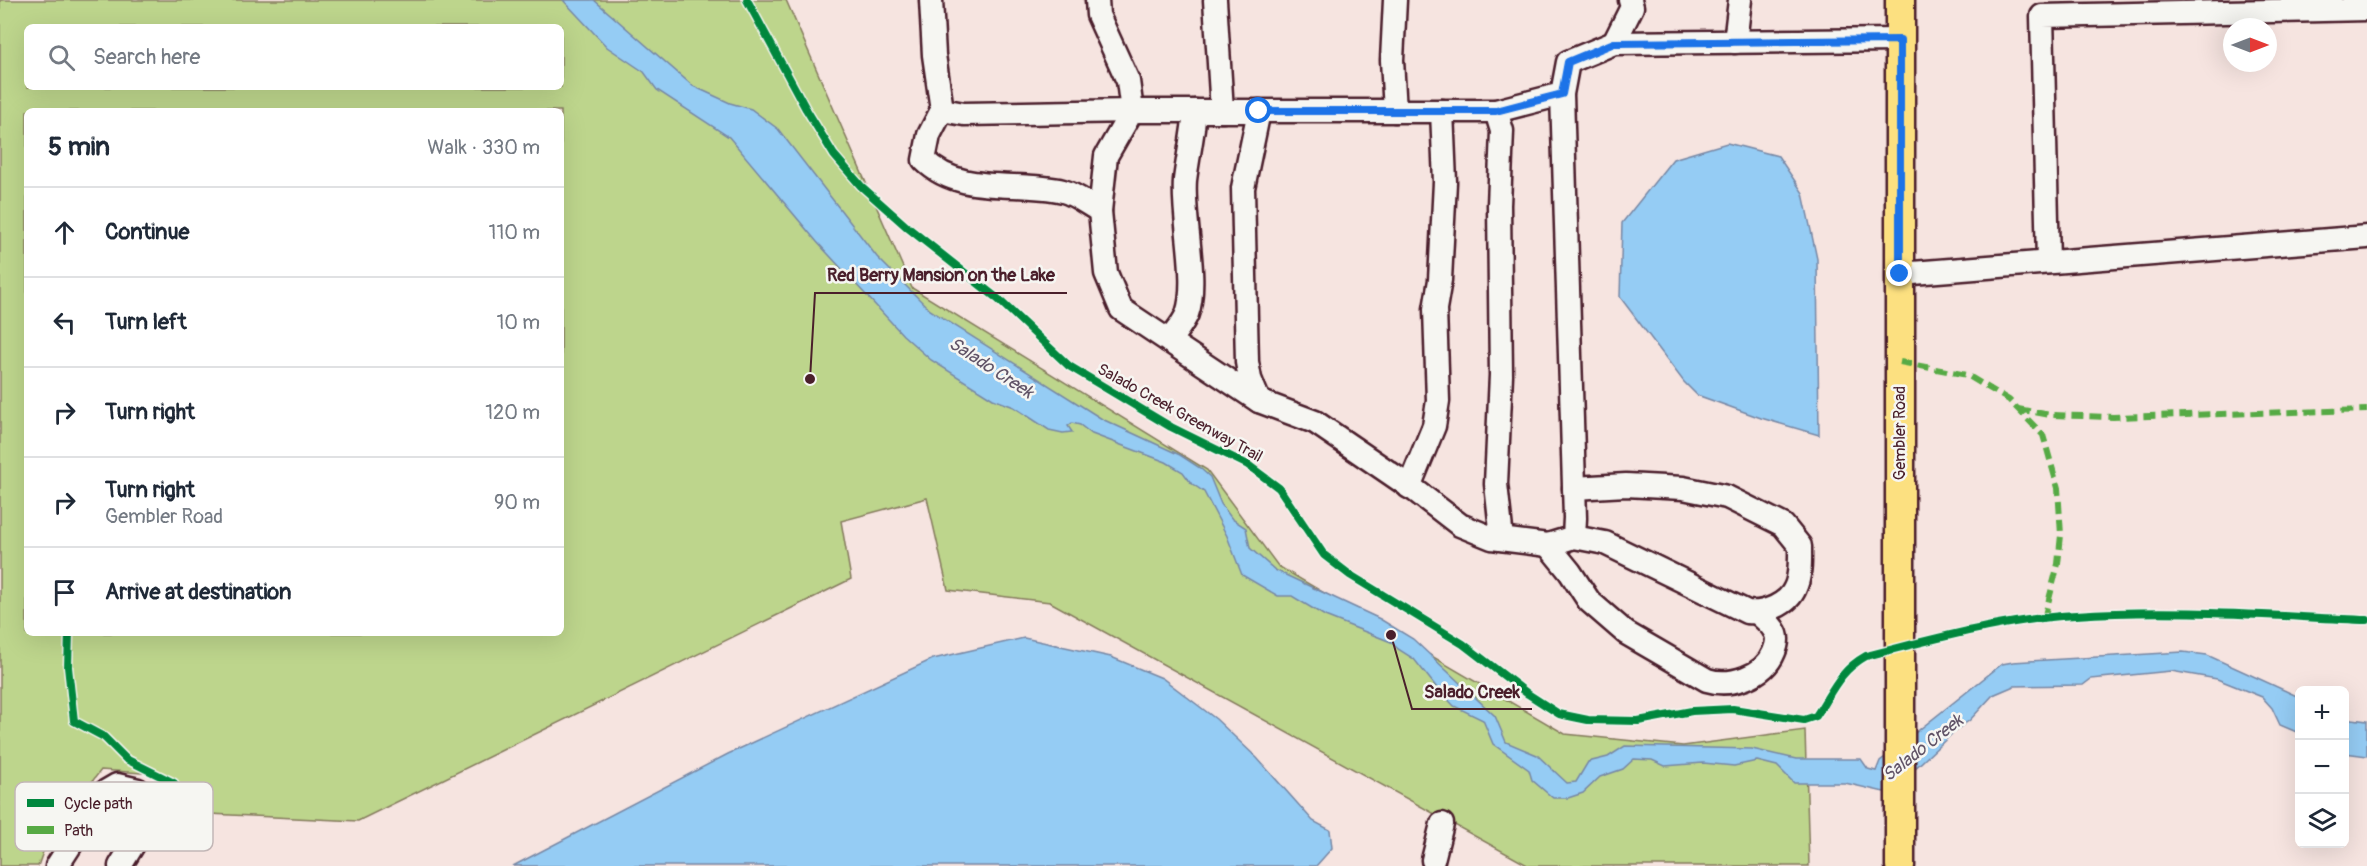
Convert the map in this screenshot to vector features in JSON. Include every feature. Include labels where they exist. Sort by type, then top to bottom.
[{"type":"main road","name":"Gembler Road","points":[[1900,0],[1900,866]]},
{"type":"lane","points":[[931,0],[934,55],[942,110],[929,135],[924,160],[932,168],[958,181],[1064,191],[1100,211]]},
{"type":"lane","points":[[1097,0],[1098,15],[1128,81],[1132,111],[1106,156],[1100,211],[1107,273],[1121,309],[1259,401],[1315,422],[1460,525],[1492,538],[1548,545],[1574,537],[1605,543],[1747,612],[1758,613],[1780,604],[1795,589],[1800,567],[1800,546],[1783,525],[1727,497],[1683,488],[1626,485],[1574,488]]},
{"type":"lane","points":[[1215,0],[1222,111]]},
{"type":"lane","points":[[1395,0],[1392,60],[1395,111]]},
{"type":"lane","points":[[1614,43],[1632,7],[1630,0]]},
{"type":"lane","points":[[1735,42],[1740,0]]},
{"type":"lane","points":[[2048,262],[2042,16],[2367,9]]},
{"type":"lane","points":[[1574,537],[1562,94],[1568,62],[1614,43],[1900,40]]},
{"type":"lane","points":[[942,110],[964,114],[1132,111],[1496,111],[1562,94]]},
{"type":"lane","points":[[1169,341],[1188,312],[1190,287],[1185,180],[1192,145],[1195,111]]},
{"type":"lane","points":[[1259,111],[1242,188],[1247,362],[1250,379],[1259,401]]},
{"type":"lane","points":[[1409,487],[1434,426],[1438,401],[1435,309],[1440,280],[1445,182],[1442,111]]},
{"type":"lane","points":[[1496,111],[1502,131],[1499,205],[1501,375],[1496,484],[1502,539]]},
{"type":"lane","points":[[1900,274],[2367,237]]},
{"type":"lane","points":[[1548,545],[1570,572],[1589,601],[1618,627],[1707,680],[1719,684],[1742,679],[1762,669],[1771,659],[1777,644],[1776,631],[1758,613]]},
{"type":"lane","points":[[1433,860],[1442,824]]},
{"type":"lane","points":[[57,866],[67,851]]},
{"type":"lane","points":[[120,866],[129,851]]},
{"type":"green space","points":[[0,0],[786,0],[912,288],[1207,470],[1278,566],[1565,734],[1683,746],[1805,730],[1809,866],[1529,866],[1050,602],[948,590],[927,498],[841,521],[851,579],[358,821],[213,814],[213,782],[166,782],[155,774],[101,770],[92,782],[15,782],[15,851],[43,851],[38,866],[0,866]]},
{"type":"water","points":[[563,0],[594,0],[693,86],[730,103],[751,109],[778,129],[877,257],[930,310],[1102,419],[1180,455],[1200,468],[1210,477],[1221,504],[1232,519],[1246,528],[1250,548],[1275,570],[1380,619],[1413,639],[1495,716],[1506,742],[1537,755],[1567,783],[1576,782],[1588,762],[1608,757],[1625,746],[1752,749],[1796,759],[1861,759],[1868,769],[1876,771],[1880,761],[2002,664],[2013,662],[2183,652],[2207,655],[2295,695],[2295,731],[2280,725],[2272,708],[2262,697],[2217,679],[2171,671],[2091,679],[2083,685],[2014,686],[1993,695],[1970,720],[1956,730],[1893,789],[1884,792],[1845,783],[1794,783],[1777,766],[1757,761],[1734,766],[1703,763],[1665,766],[1652,760],[1634,759],[1623,769],[1600,777],[1583,793],[1568,798],[1553,798],[1532,780],[1529,770],[1493,744],[1483,720],[1454,706],[1414,659],[1391,642],[1325,616],[1292,596],[1278,596],[1242,575],[1227,536],[1204,492],[1191,483],[1183,472],[1166,462],[1092,434],[1080,425],[1072,423],[1068,426],[1072,432],[1049,430],[1014,407],[993,399],[931,360],[903,335],[817,242],[729,137],[657,90],[644,72],[607,47]]},
{"type":"water","points":[[1727,143],[1778,156],[1803,193],[1817,259],[1819,435],[1761,418],[1697,395],[1684,382],[1620,297],[1622,223],[1673,159]]},
{"type":"water","points":[[1024,638],[1111,657],[1162,678],[1216,719],[1257,758],[1313,821],[1330,830],[1332,848],[1316,866],[513,866],[728,754],[933,659]]},
{"type":"water","points":[[2349,719],[2367,721],[2367,756],[2349,754]]},
{"type":"marked path","points":[[1900,362],[1967,375],[2009,400],[2043,435],[2058,488],[2061,535],[2058,564],[2044,619]]},
{"type":"marked path","points":[[2018,409],[2050,415],[2113,417],[2367,410]]},
{"type":"cycle path","name":"Salado Creek Greenway Trail","points":[[747,0],[806,109],[834,155],[861,186],[907,227],[998,299],[1069,366],[1171,427],[1248,465],[1279,488],[1324,555],[1350,575],[1463,644],[1528,694],[1559,714],[1588,720],[1638,721],[1692,711],[1733,709],[1804,720],[1816,716],[1843,675],[1866,656],[1970,631],[2049,617],[2185,612],[2367,620]]},
{"type":"cycle path","points":[[69,636],[68,667],[74,721],[104,737],[126,759],[172,782]]},
{"type":"place","name":"Red Berry Mansion on the Lake","points":[[810,379]]},
{"type":"place","name":"Salado Creek","points":[[1391,635]]},
{"type":"route","points":[[1259,111],[1496,111],[1562,94],[1568,62],[1614,43],[1900,40],[1900,274]]}]
